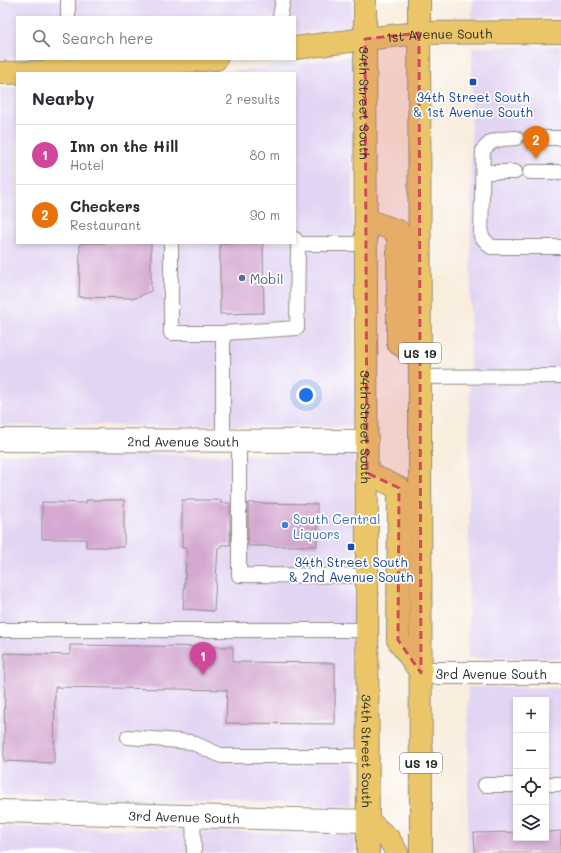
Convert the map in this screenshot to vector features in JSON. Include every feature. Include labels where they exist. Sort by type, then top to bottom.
[{"type":"main road","name":"34th Street South","points":[[366,0],[368,853]]},
{"type":"main road","name":"US 19","points":[[419,0],[421,853]]},
{"type":"main road","name":"1st Avenue South","points":[[296,48],[419,34],[561,32]]},
{"type":"main road","points":[[42,72],[68,64],[170,68],[211,60]]},
{"type":"main road","points":[[0,74],[16,73]]},
{"type":"main road","points":[[366,220],[398,231],[398,343],[420,368]]},
{"type":"main road","points":[[367,473],[399,488],[398,640],[421,673]]},
{"type":"main road","points":[[368,821],[389,839],[397,853]]},
{"type":"street","name":"2nd Avenue South","points":[[0,440],[367,441]]},
{"type":"street","name":"3rd Avenue South","points":[[421,673],[561,673]]},
{"type":"street","name":"3rd Avenue South","points":[[0,811],[368,821]]},
{"type":"lane","points":[[68,0],[68,16]]},
{"type":"lane","points":[[280,16],[283,0]]},
{"type":"lane","points":[[561,138],[502,139],[491,142],[483,150],[481,236],[491,247],[561,247]]},
{"type":"lane","points":[[483,172],[515,172]]},
{"type":"lane","points":[[530,172],[561,172]]},
{"type":"lane","points":[[171,244],[171,332],[223,332],[297,328],[296,242],[366,244]]},
{"type":"lane","points":[[223,332],[239,575],[368,576]]},
{"type":"lane","points":[[420,368],[561,376]]},
{"type":"lane","points":[[0,630],[368,630]]},
{"type":"lane","points":[[128,736],[191,742],[222,756],[368,756]]},
{"type":"lane","points":[[549,784],[561,784]]},
{"type":"lane","points":[[485,785],[513,785]]},
{"type":"lane","points":[[193,816],[194,853]]},
{"type":"highlighted area","points":[[419,33],[421,673],[398,640],[399,488],[367,473],[365,39]]},
{"type":"shaded area","points":[[0,0],[352,0],[352,26],[296,34],[296,16],[16,16],[16,58],[0,59]]},
{"type":"shaded area","points":[[472,0],[561,0],[561,17],[472,18]]},
{"type":"shaded area","points":[[561,46],[561,658],[468,658],[472,47]]},
{"type":"shaded area","points":[[352,56],[354,426],[0,425],[0,88],[16,88],[16,244],[296,244],[296,72],[230,72]]},
{"type":"shaded area","points":[[0,454],[354,455],[355,806],[0,796]]},
{"type":"shaded area","points":[[468,687],[561,688],[561,853],[468,853]]},
{"type":"shaded area","points":[[0,826],[355,835],[355,853],[0,853]]},
{"type":"building","points":[[80,244],[151,244],[151,291],[136,298],[79,297]]},
{"type":"building","name":"Mobil","points":[[220,244],[263,244],[264,313],[220,314]]},
{"type":"building","points":[[86,500],[124,500],[124,547],[86,547],[86,539],[42,539],[42,502],[86,503]]},
{"type":"building","points":[[182,500],[221,500],[221,503],[230,503],[230,545],[221,545],[221,548],[218,548],[214,611],[183,609],[187,548],[182,548]]},
{"type":"building","name":"South Central Liquors","points":[[248,503],[317,504],[317,546],[248,546]]},
{"type":"building","points":[[70,645],[233,647],[233,662],[335,663],[335,724],[226,723],[227,690],[55,687],[54,763],[4,761],[5,653],[70,655]]},
{"type":"building","points":[[561,831],[561,853],[475,853],[474,833],[513,832],[513,841],[549,841],[549,832]]},
{"type":"place","name":"34th Street South & 1st Avenue South","points":[[473,82]]},
{"type":"place","name":"Checkers","points":[[536,159]]},
{"type":"place","name":"Mobil","points":[[242,278]]},
{"type":"place","name":"South Central Liquors","points":[[285,525]]},
{"type":"place","name":"34th Street South & 2nd Avenue South","points":[[351,547]]},
{"type":"place","name":"Inn on the Hill","points":[[203,675]]}]
